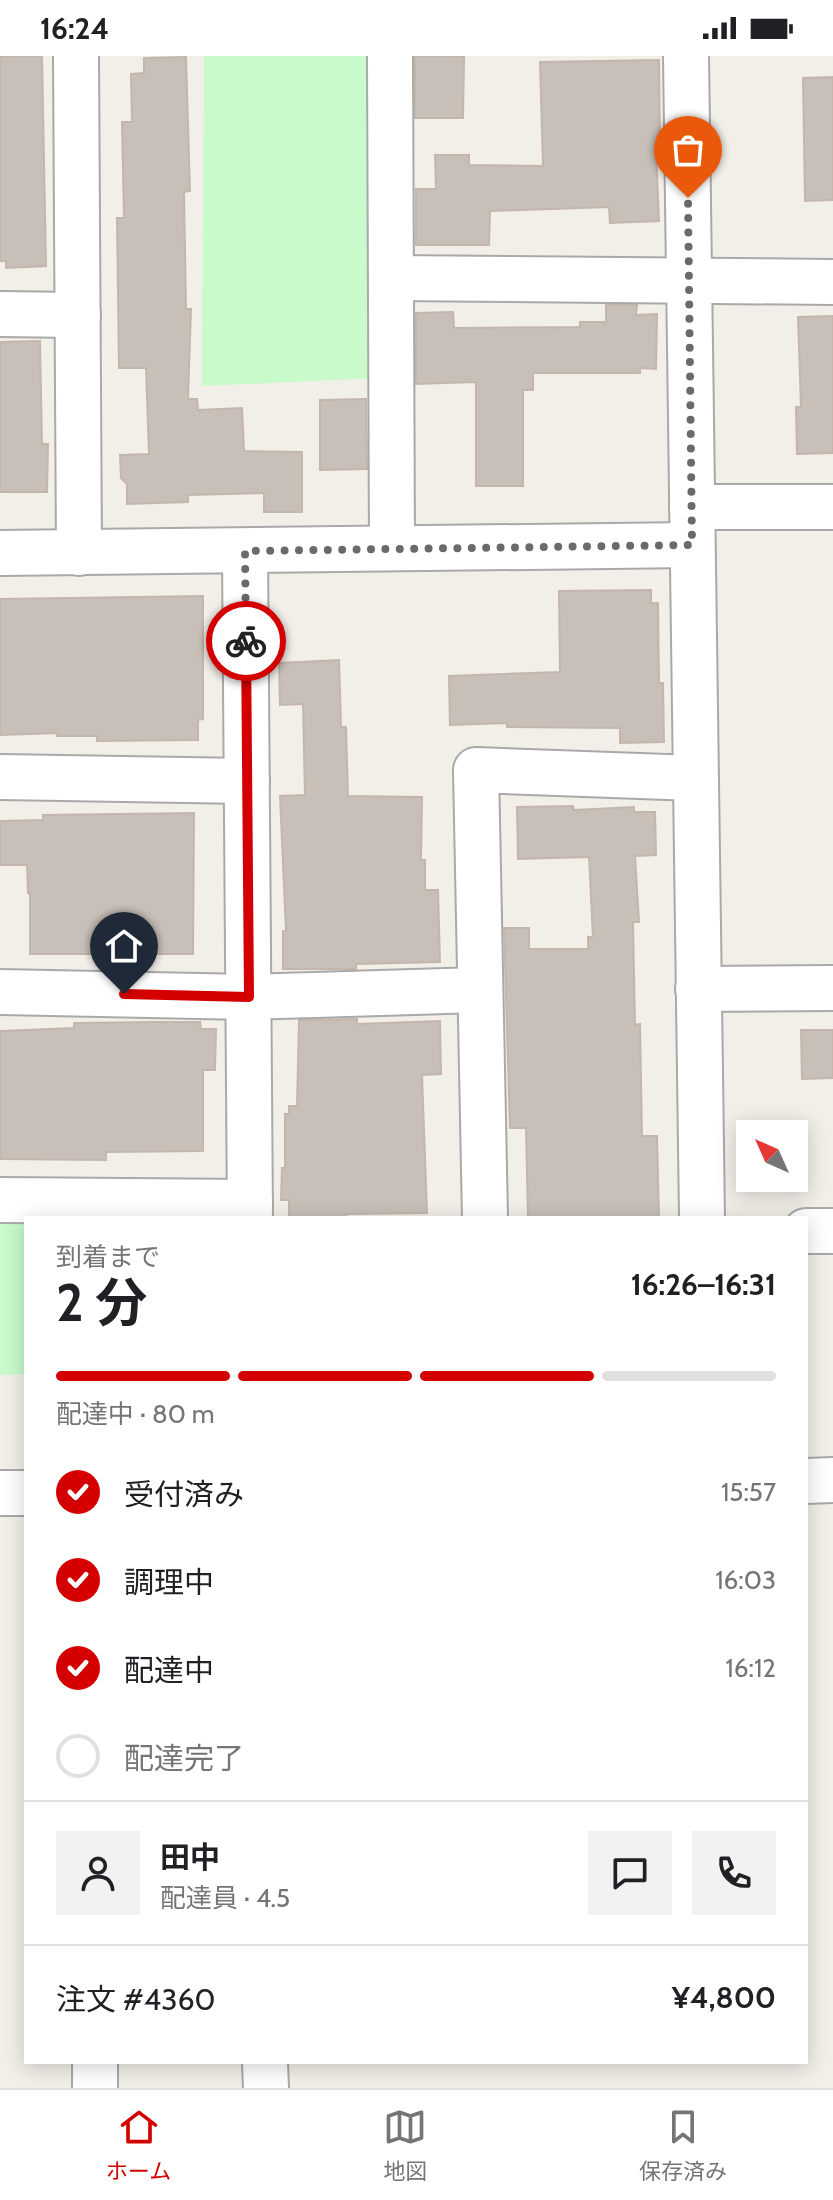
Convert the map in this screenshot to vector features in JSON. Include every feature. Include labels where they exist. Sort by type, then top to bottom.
[{"type":"street","points":[[76,56],[79,553]]},
{"type":"street","points":[[390,56],[392,548]]},
{"type":"street","points":[[686,56],[702,1216]]},
{"type":"street","points":[[391,278],[833,282]]},
{"type":"street","points":[[0,314],[78,315]]},
{"type":"street","points":[[0,553],[392,548],[692,526],[833,507]]},
{"type":"street","points":[[0,1200],[250,1210],[245,551]]},
{"type":"street","points":[[485,1216],[476,770],[695,778]]},
{"type":"street","points":[[0,777],[247,781]]},
{"type":"street","points":[[698,989],[833,988]]},
{"type":"street","points":[[0,992],[249,997],[480,990]]},
{"type":"street","points":[[808,1231],[833,1231]]},
{"type":"street","points":[[808,1481],[833,1480]]},
{"type":"street","points":[[0,1493],[24,1493]]},
{"type":"street","points":[[95,2064],[95,2088]]},
{"type":"street","points":[[265,2064],[266,2088]]},
{"type":"green space","points":[[204,56],[368,56],[371,60],[378,378],[202,386]]},
{"type":"green space","points":[[0,1216],[24,1218],[24,1374],[0,1375]]},
{"type":"building","points":[[0,56],[42,56],[46,266],[6,268],[6,261],[0,261]]},
{"type":"building","points":[[415,56],[464,56],[463,118],[415,118]]},
{"type":"building","points":[[186,57],[190,191],[184,192],[186,309],[191,309],[188,399],[197,399],[198,410],[242,408],[244,451],[302,452],[302,512],[264,512],[264,493],[188,495],[188,502],[127,504],[127,484],[121,478],[120,455],[149,454],[146,368],[119,368],[117,218],[124,218],[122,122],[132,122],[131,74],[144,73],[144,58]]},
{"type":"building","points":[[659,60],[660,150],[656,150],[659,221],[610,223],[609,207],[490,211],[489,245],[416,245],[416,189],[436,189],[435,155],[469,155],[469,165],[543,166],[540,62]]},
{"type":"building","points":[[833,77],[833,200],[805,201],[803,78]]},
{"type":"building","points":[[606,305],[637,305],[636,315],[657,314],[656,369],[640,368],[640,373],[533,373],[533,390],[523,390],[523,486],[476,486],[476,382],[416,384],[416,313],[453,312],[454,328],[580,327],[580,322],[606,322]]},
{"type":"building","points":[[833,316],[833,453],[797,454],[796,407],[801,407],[798,317]]},
{"type":"building","points":[[40,341],[42,444],[48,444],[47,492],[0,492],[0,342]]},
{"type":"building","points":[[366,399],[367,469],[320,470],[320,400]]},
{"type":"building","points":[[651,590],[651,603],[658,603],[659,683],[663,683],[664,742],[620,743],[620,728],[507,727],[507,723],[450,725],[449,676],[560,672],[559,591]]},
{"type":"building","points":[[203,596],[203,719],[198,720],[198,740],[97,741],[97,736],[57,736],[57,733],[0,735],[0,599]]},
{"type":"building","points":[[339,660],[341,727],[346,727],[348,796],[422,797],[421,860],[425,860],[425,890],[438,890],[440,962],[356,964],[356,969],[283,969],[283,931],[286,931],[280,796],[305,795],[303,704],[280,705],[279,663]]},
{"type":"building","points":[[573,806],[574,810],[634,807],[634,812],[655,812],[656,855],[635,856],[639,922],[633,922],[635,1025],[640,1024],[642,1136],[657,1136],[659,1216],[528,1216],[526,1128],[510,1128],[504,928],[529,928],[529,949],[588,949],[588,937],[593,937],[589,857],[518,859],[517,807]]},
{"type":"building","points":[[194,813],[193,954],[30,954],[27,865],[0,865],[0,821],[43,820],[43,815]]},
{"type":"building","points":[[357,1019],[357,1024],[440,1021],[441,1074],[422,1075],[427,1213],[289,1216],[289,1200],[281,1200],[282,1168],[285,1168],[285,1114],[289,1114],[289,1106],[297,1106],[299,1020]]},
{"type":"building","points":[[200,1022],[201,1029],[216,1029],[215,1070],[203,1070],[203,1151],[106,1152],[106,1160],[0,1159],[0,1031],[74,1028],[74,1023]]},
{"type":"building","points":[[801,1030],[833,1030],[833,1078],[802,1079]]},
{"type":"way so far","points":[[246,641],[245,551],[692,545],[688,198]]},
{"type":"route","points":[[124,994],[249,997],[246,641]]}]
